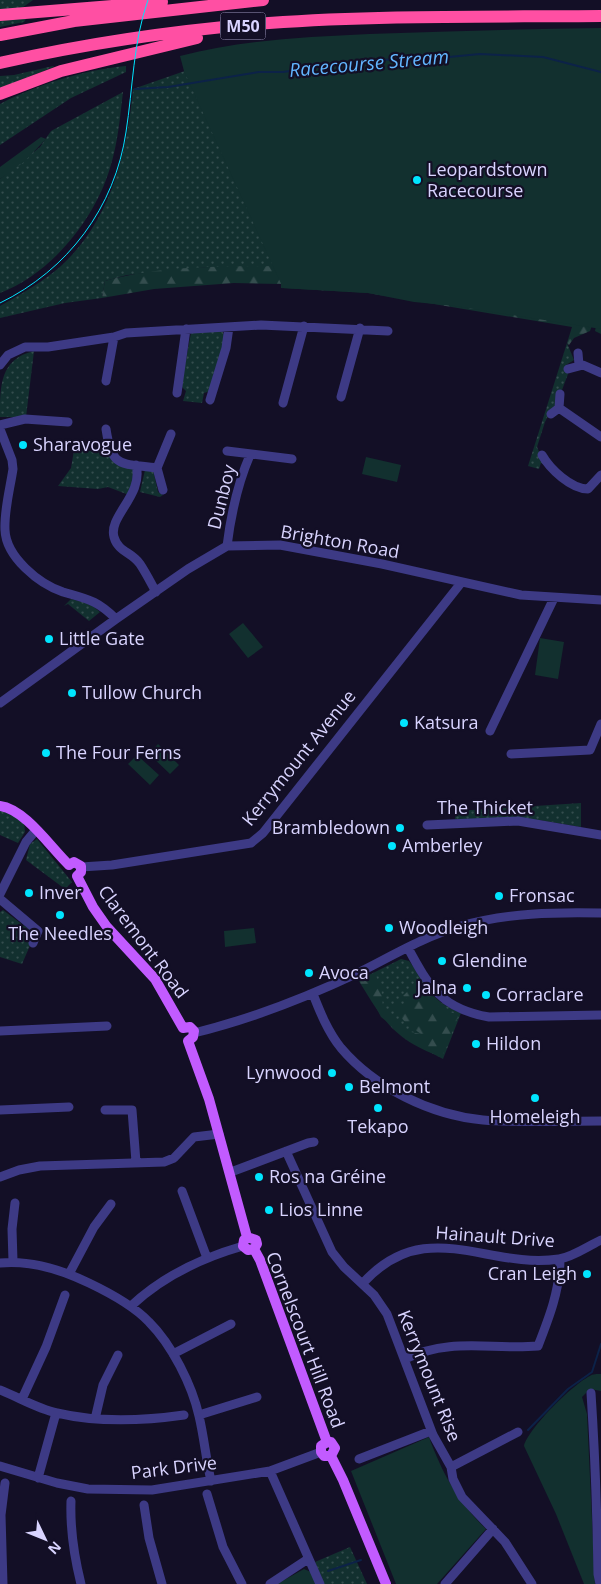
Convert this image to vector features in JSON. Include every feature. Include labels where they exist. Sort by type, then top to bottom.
[{"type":"highway","points":[[0,15],[193,0]]},
{"type":"highway","name":"M50","points":[[0,35],[74,21],[156,10],[263,0]]},
{"type":"highway","name":"M50","points":[[0,63],[94,44],[232,27],[325,20],[601,16]]},
{"type":"highway","points":[[0,94],[35,80],[83,66],[194,38],[232,32],[298,27],[441,23],[489,17]]},
{"type":"main road","points":[[0,806],[15,811],[36,830]]},
{"type":"main road","name":"Claremont Road","points":[[36,830],[69,865],[70,874],[79,872],[93,907],[107,927],[155,979],[183,1028],[190,1027],[191,1037]]},
{"type":"main road","points":[[191,1037],[231,1172]]},
{"type":"main road","name":"Cornelscourt Hill Road","points":[[231,1172],[248,1244],[270,1287],[326,1442],[321,1446],[343,1480],[386,1584]]},
{"type":"street","points":[[0,365],[8,355],[25,347],[48,347],[114,337],[126,333],[261,325],[360,328],[388,331]]},
{"type":"street","points":[[283,403],[304,326]]},
{"type":"street","points":[[210,400],[226,348],[229,327]]},
{"type":"street","points":[[341,397],[360,328]]},
{"type":"street","points":[[177,393],[186,329]]},
{"type":"street","points":[[106,381],[114,337]]},
{"type":"street","points":[[578,353],[578,365]]},
{"type":"street","points":[[568,369],[578,365],[589,366],[601,373]]},
{"type":"street","points":[[560,394],[555,411],[601,437]]},
{"type":"street","points":[[0,425],[25,419],[68,422]]},
{"type":"street","points":[[0,429],[4,451],[13,470],[2,532],[14,556],[36,578],[61,591],[96,602],[116,619]]},
{"type":"street","points":[[106,429],[112,456],[119,462],[156,468]]},
{"type":"street","points":[[162,490],[156,468],[171,434]]},
{"type":"street","name":"Dunboy","points":[[227,451],[278,462],[292,459]]},
{"type":"street","name":"Dunboy","points":[[227,546],[240,480],[250,455]]},
{"type":"street","points":[[542,456],[552,469],[581,488],[588,489],[601,475]]},
{"type":"street","points":[[136,465],[139,475],[137,486],[114,528],[113,536],[119,549],[140,563],[156,592]]},
{"type":"street","name":"Brighton Road","points":[[227,546],[280,545],[382,564],[520,595],[601,600]]},
{"type":"street","points":[[0,703],[116,619],[227,546]]},
{"type":"street","name":"Kerrymount Avenue","points":[[79,872],[251,843],[266,829],[461,583]]},
{"type":"street","points":[[490,731],[554,598]]},
{"type":"street","points":[[511,754],[590,750],[601,724]]},
{"type":"street","name":"The Thicket","points":[[427,825],[518,821],[601,835]]},
{"type":"street","points":[[0,894],[26,842],[36,830]]},
{"type":"street","points":[[0,899],[38,931],[33,944]]},
{"type":"street","points":[[191,1037],[312,994],[444,931],[483,921],[558,912],[601,913]]},
{"type":"street","points":[[408,948],[434,991],[450,1004],[475,1014],[489,1017],[601,1015]]},
{"type":"street","points":[[312,994],[332,1034],[350,1057],[383,1084],[431,1108],[483,1120],[601,1121]]},
{"type":"street","points":[[0,1031],[107,1026]]},
{"type":"street","points":[[0,1110],[69,1107]]},
{"type":"street","points":[[105,1110],[132,1110],[136,1162]]},
{"type":"street","points":[[0,1177],[18,1170],[40,1166],[164,1162],[174,1158],[194,1137],[219,1134]]},
{"type":"street","points":[[231,1172],[314,1142]]},
{"type":"street","name":"Kerrymount Rise","points":[[286,1151],[332,1252],[344,1267],[363,1283],[387,1314],[431,1430],[451,1467],[452,1479],[462,1497],[505,1542],[532,1584]]},
{"type":"street","points":[[182,1191],[207,1258]]},
{"type":"street","points":[[13,1261],[12,1229],[15,1203]]},
{"type":"street","points":[[69,1274],[94,1227],[111,1204]]},
{"type":"street","name":"Hainault Drive","points":[[363,1283],[387,1263],[403,1255],[432,1247],[468,1249],[506,1258],[560,1259],[601,1240]]},
{"type":"street","points":[[131,1306],[170,1276],[207,1258],[248,1244]]},
{"type":"street","points":[[405,1359],[422,1351],[443,1346],[538,1346],[551,1312],[560,1278],[560,1259]]},
{"type":"street","points":[[0,1262],[13,1261],[69,1274],[131,1306],[150,1323],[173,1354],[199,1415],[210,1480]]},
{"type":"street","points":[[22,1399],[46,1347],[65,1295]]},
{"type":"street","points":[[173,1354],[231,1324]]},
{"type":"street","points":[[95,1418],[104,1385],[118,1356]]},
{"type":"street","points":[[0,1390],[56,1413],[95,1418],[144,1420],[184,1415]]},
{"type":"street","points":[[590,1393],[598,1452],[600,1584]]},
{"type":"street","points":[[199,1415],[257,1397]]},
{"type":"street","points":[[38,1478],[56,1413]]},
{"type":"street","points":[[359,1459],[431,1430]]},
{"type":"street","points":[[451,1467],[518,1432]]},
{"type":"street","name":"Park Drive","points":[[0,1466],[38,1478],[88,1489],[152,1490],[270,1471],[326,1454]]},
{"type":"street","points":[[270,1471],[320,1584]]},
{"type":"street","points":[[3,1584],[1,1570],[1,1515],[5,1483]]},
{"type":"street","points":[[207,1494],[223,1547],[242,1584]]},
{"type":"street","points":[[71,1501],[72,1532],[81,1584]]},
{"type":"street","points":[[144,1505],[149,1538],[162,1584]]},
{"type":"street","points":[[445,1584],[493,1529]]},
{"type":"street","points":[[270,1584],[308,1559]]},
{"type":"green space","points":[[0,0],[33,0],[22,8],[0,10]]},
{"type":"green space","points":[[24,17],[26,19],[24,22],[0,27],[0,20]]},
{"type":"green space","name":"Leopardstown Racecourse","points":[[601,28],[601,329],[455,306],[414,302],[368,293],[283,288],[184,71],[180,56],[227,46],[321,36]]},
{"type":"green space","points":[[202,65],[601,311],[209,267],[127,275],[105,281],[102,298],[65,303],[0,318],[0,306],[54,272],[78,248],[92,228],[114,184],[121,161],[133,89]]},
{"type":"green space","points":[[53,66],[0,88],[0,76],[14,75]]},
{"type":"green space","points":[[126,66],[126,72],[71,98],[0,145],[0,104],[45,84],[94,71]]},
{"type":"green space","points":[[123,92],[113,159],[94,206],[82,225],[53,259],[37,273],[0,293],[0,179],[40,147],[51,131]]},
{"type":"green space","points":[[41,137],[46,139],[24,162],[0,179],[0,167]]},
{"type":"green space","points":[[229,266],[304,266],[601,311],[601,334],[595,331],[598,318],[595,317],[590,331],[574,338],[569,345],[567,343],[572,327],[368,293],[281,288],[281,284],[234,283],[154,289],[102,298],[105,281],[154,271]]},
{"type":"green space","points":[[222,331],[226,338],[210,391],[204,393],[202,403],[183,401],[186,391],[181,386],[191,333]]},
{"type":"green space","points":[[567,343],[574,360],[566,365],[568,374],[556,406],[550,412],[545,422],[537,447],[545,465],[541,463],[539,469],[528,466]]},
{"type":"green space","points":[[34,351],[26,417],[0,417],[2,384],[8,367],[14,360]]},
{"type":"green space","points":[[74,450],[109,452],[135,465],[129,495],[108,487],[98,489],[58,486],[71,468]]},
{"type":"green space","points":[[366,457],[401,465],[397,482],[362,474]]},
{"type":"green space","points":[[152,465],[158,492],[163,495],[160,497],[140,492],[145,470]]},
{"type":"green space","points":[[71,599],[90,604],[100,612],[89,621],[68,604],[64,606]]},
{"type":"green space","points":[[243,623],[263,647],[248,658],[229,634]]},
{"type":"green space","points":[[540,638],[564,642],[558,679],[535,675]]},
{"type":"green space","points":[[158,744],[179,765],[170,774],[149,754]]},
{"type":"green space","points":[[137,755],[159,775],[150,785],[128,764]]},
{"type":"green space","points":[[581,803],[581,827],[539,820],[455,819],[456,811]]},
{"type":"green space","points":[[0,810],[9,810],[24,821],[25,832],[18,843],[0,835]]},
{"type":"green space","points":[[37,839],[72,882],[65,889],[26,860],[30,844]]},
{"type":"green space","points":[[3,910],[35,934],[22,964],[0,957],[0,912]]},
{"type":"green space","points":[[254,928],[256,943],[225,947],[224,931]]},
{"type":"green space","points":[[401,959],[409,961],[430,992],[441,1003],[461,1013],[443,1059],[420,1047],[381,1017],[361,979]]},
{"type":"green space","points":[[374,973],[381,985],[383,1008],[406,1031],[421,1034],[407,1024],[396,1012],[396,1005],[410,1004],[410,1001],[403,996],[412,987],[423,987],[441,1009],[456,1014],[458,1017],[442,1057],[413,1044],[392,1028],[376,1008],[359,981]]},
{"type":"green space","points":[[601,1374],[601,1391],[590,1389],[582,1397],[587,1414],[595,1584],[584,1584],[556,1514],[524,1446],[527,1438],[542,1418],[563,1397],[591,1375]]},
{"type":"green space","points":[[429,1437],[439,1463],[459,1498],[486,1529],[437,1584],[396,1584],[351,1471]]},
{"type":"green space","points":[[350,1547],[367,1584],[324,1584],[315,1562]]},
{"type":"green space","points":[[304,1569],[311,1572],[316,1584],[277,1584]]},
{"type":"waterway","name":"Racecourse Stream","points":[[135,89],[168,87],[259,72],[283,72],[365,60],[428,59],[480,54],[543,57],[601,72]]},
{"type":"waterway","points":[[528,1430],[568,1389],[592,1372],[601,1344]]},
{"type":"waterway","points":[[328,1571],[361,1560]]},
{"type":"tram line","points":[[0,303],[47,273],[67,254],[99,210],[111,186],[120,160],[126,132],[136,49],[148,0]]},
{"type":"place","name":"Leopardstown Racecourse","points":[[417,180]]},
{"type":"place","name":"Sharavogue","points":[[23,445]]},
{"type":"place","name":"Little Gate","points":[[49,639]]},
{"type":"place","name":"Tullow Church","points":[[72,693]]},
{"type":"place","name":"Katsura","points":[[404,723]]},
{"type":"place","name":"The Four Ferns","points":[[46,753]]},
{"type":"place","name":"Brambledown","points":[[400,828]]},
{"type":"place","name":"Amberley","points":[[392,846]]},
{"type":"place","name":"Inver","points":[[29,893]]},
{"type":"place","name":"Fronsac","points":[[499,896]]},
{"type":"place","name":"The Needles","points":[[60,915]]},
{"type":"place","name":"Woodleigh","points":[[389,928]]},
{"type":"place","name":"Glendine","points":[[442,961]]},
{"type":"place","name":"Avoca","points":[[309,973]]},
{"type":"place","name":"Jalna","points":[[467,988]]},
{"type":"place","name":"Corraclare","points":[[486,995]]},
{"type":"place","name":"Hildon","points":[[476,1044]]},
{"type":"place","name":"Lynwood","points":[[332,1073]]},
{"type":"place","name":"Belmont","points":[[349,1087]]},
{"type":"place","name":"Homeleigh","points":[[535,1098]]},
{"type":"place","name":"Tekapo","points":[[378,1108]]},
{"type":"place","name":"Ros na Gréine","points":[[259,1177]]},
{"type":"place","name":"Lios Linne","points":[[269,1210]]},
{"type":"place","name":"Cran Leigh","points":[[587,1274]]}]
